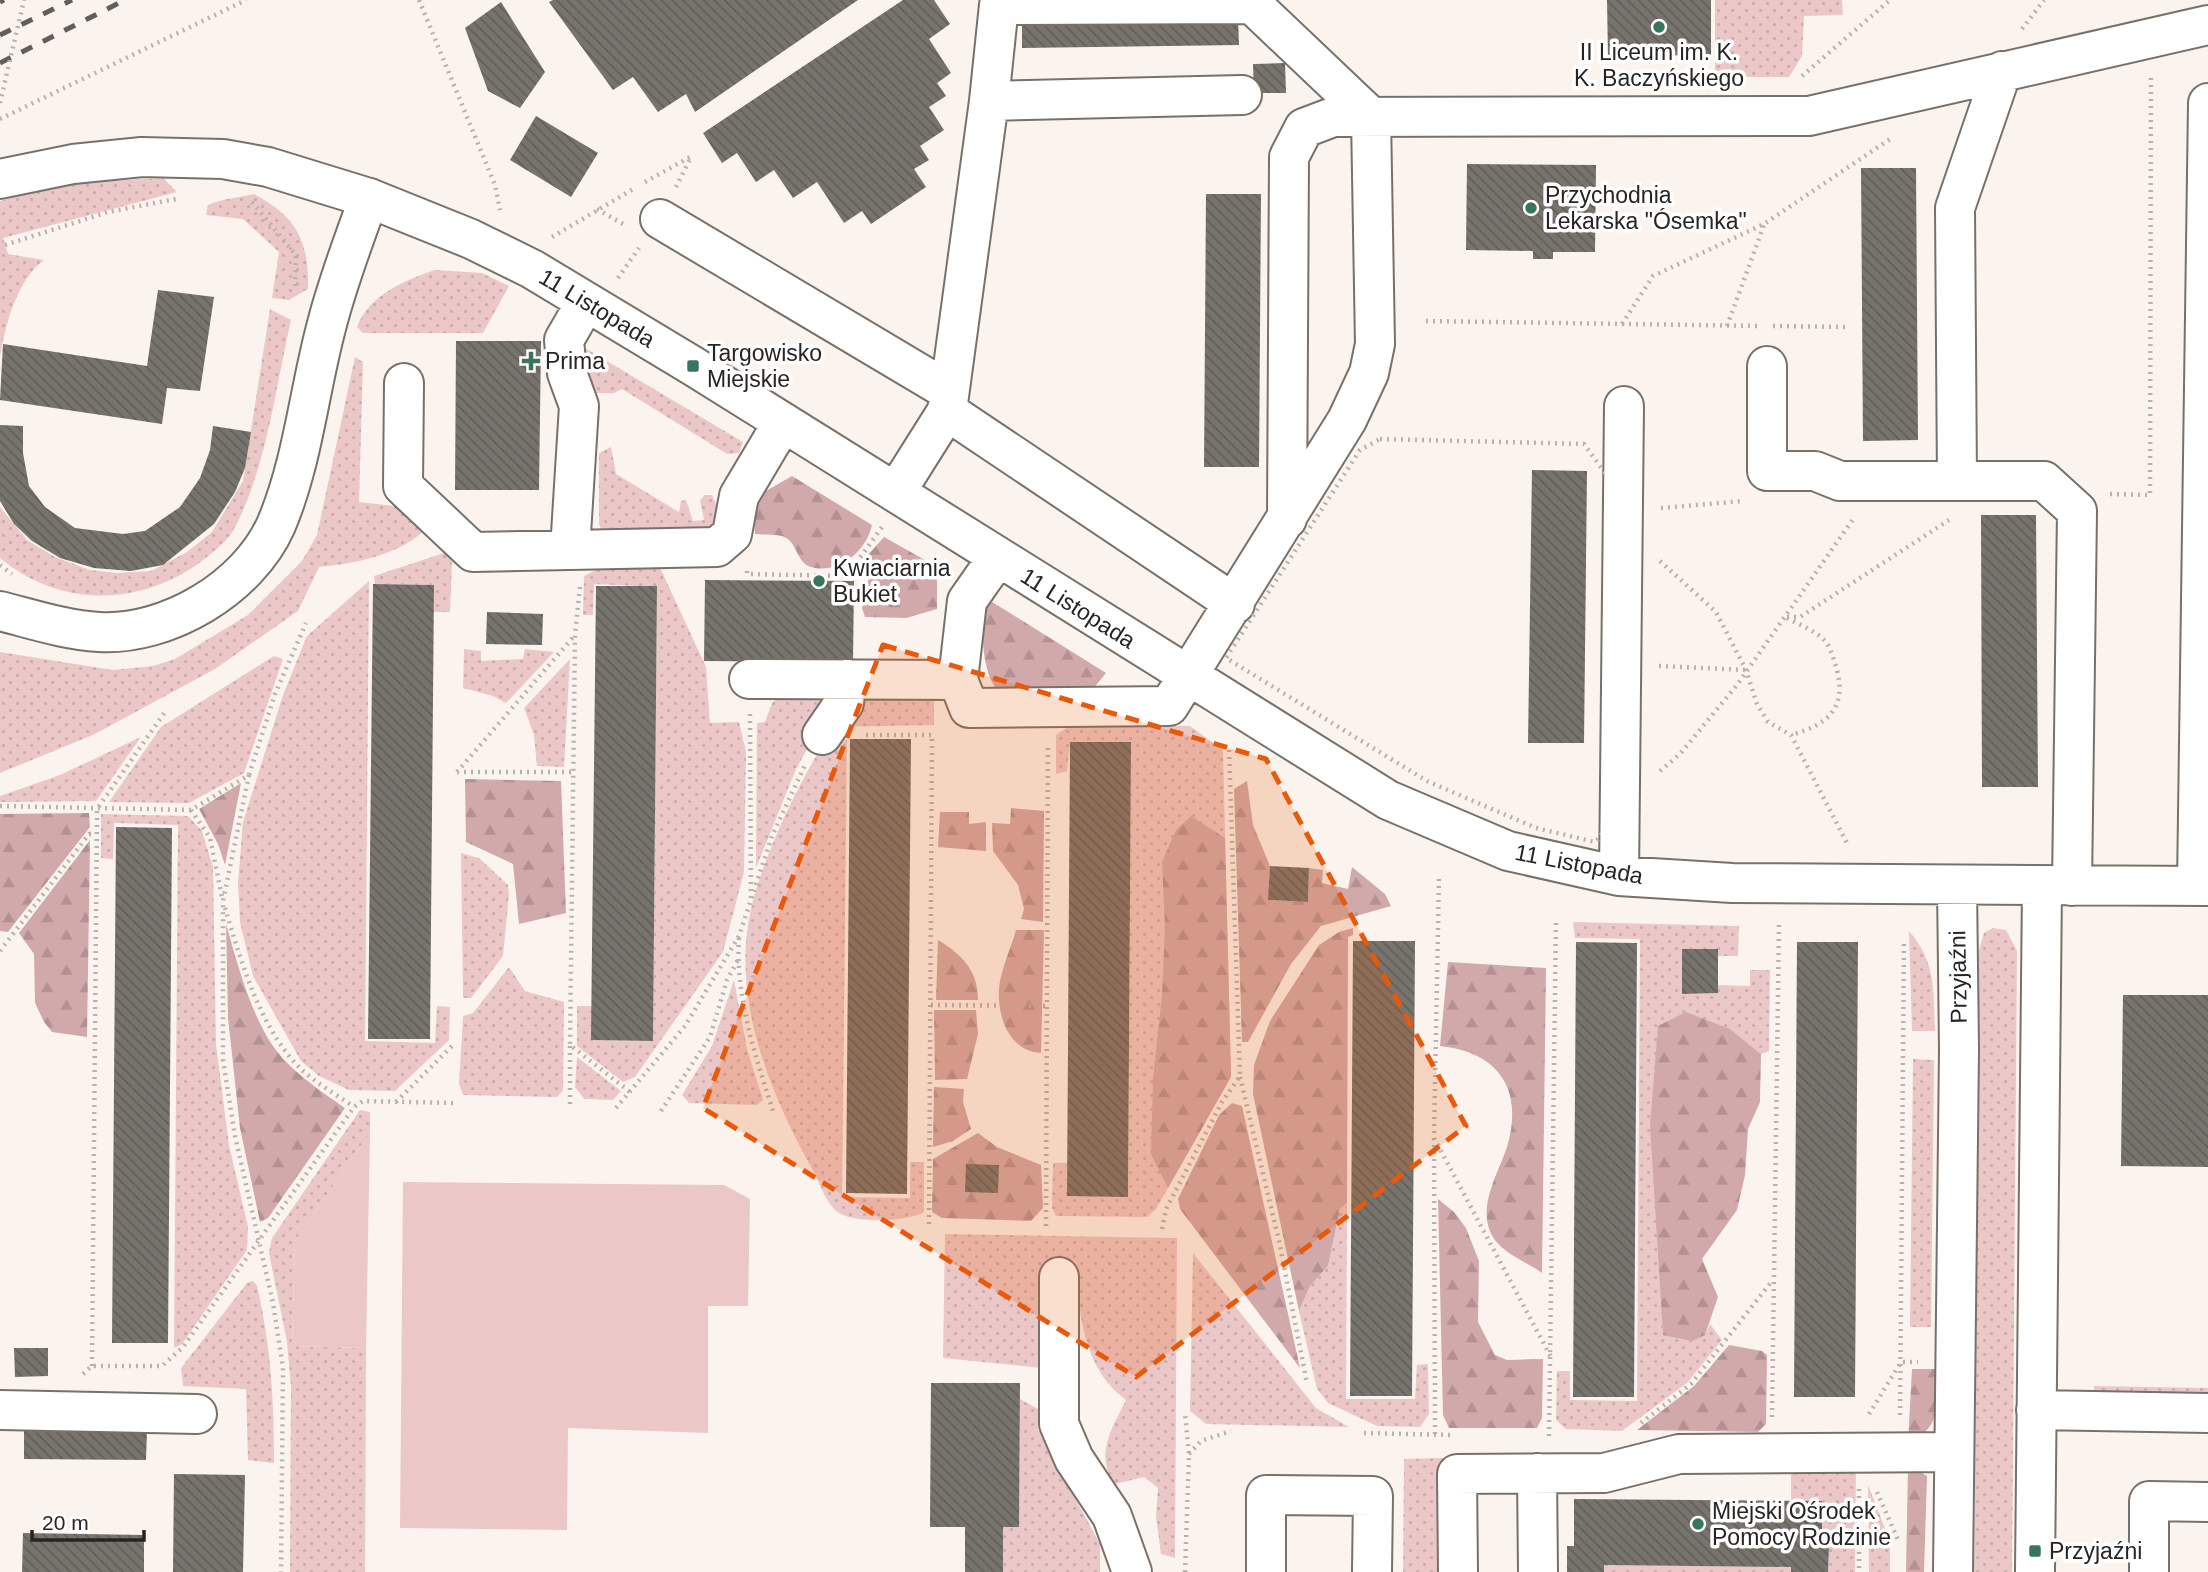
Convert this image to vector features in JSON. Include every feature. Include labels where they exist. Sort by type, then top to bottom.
[{"type":"street","points":[[890,509],[948,401],[989,101],[999,5],[1252,4],[1371,117],[1373,354],[1369,373],[1347,420],[1235,604],[1169,706],[969,708],[958,680],[967,601],[997,558]]},
{"type":"street","points":[[1286,520],[1289,157],[1304,128],[1333,117],[1809,116],[2208,25]]},
{"type":"street","points":[[1957,498],[1955,208],[2002,71]]},
{"type":"street","points":[[989,101],[1242,94]]},
{"type":"street","points":[[2203,886],[2208,103]]},
{"type":"street","name":"11 Listopada","points":[[0,179],[73,164],[142,157],[189,156],[268,167],[369,198],[501,253],[783,422],[890,509],[997,558],[1388,800],[1508,850],[1619,877],[1732,883],[2203,886]]},
{"type":"street","points":[[0,611],[70,628],[99,632],[129,631],[157,624],[194,607],[232,583],[256,557],[275,526],[288,489],[326,325],[369,198]]},
{"type":"street","points":[[660,219],[948,401],[1235,604]]},
{"type":"street","points":[[575,562],[579,406],[567,373],[564,340],[586,302]]},
{"type":"street","points":[[1767,366],[1767,471],[1815,471],[1840,481],[1957,498],[2044,481],[2077,511],[2057,886],[2036,1410],[2035,1572]]},
{"type":"street","points":[[404,383],[403,486],[473,552],[575,562],[717,547],[732,534],[740,496],[783,422]]},
{"type":"street","points":[[1619,877],[1624,406]]},
{"type":"street","points":[[749,678],[958,680]]},
{"type":"street","points":[[822,736],[844,703],[847,678]]},
{"type":"street","name":"Przyjaźni","points":[[1953,1572],[1959,1049],[1957,886]]},
{"type":"street","points":[[1059,1277],[1059,1424],[1074,1459],[1112,1516],[1132,1572]]},
{"type":"street","points":[[0,1410],[197,1414]]},
{"type":"street","points":[[2036,1410],[2208,1413]]},
{"type":"street","points":[[1458,1572],[1457,1474],[1604,1473],[1679,1454],[1954,1452]]},
{"type":"street","points":[[1537,1474],[1538,1572]]},
{"type":"street","points":[[1266,1572],[1266,1495],[1374,1496],[1372,1572]]},
{"type":"street","points":[[2149,1572],[2149,1501],[2208,1502]]},
{"type":"path","points":[[0,103],[24,0]]},
{"type":"path","points":[[0,119],[246,0]]},
{"type":"path","points":[[419,0],[495,185],[498,208]]},
{"type":"path","points":[[1802,76],[1890,0]]},
{"type":"path","points":[[2021,31],[2044,0]]},
{"type":"path","points":[[2105,494],[2150,495],[2151,66]]},
{"type":"path","points":[[1622,324],[1653,276],[1764,224],[1899,134]]},
{"type":"path","points":[[548,240],[692,156]]},
{"type":"path","points":[[248,197],[296,255],[295,296]]},
{"type":"path","points":[[5,246],[108,212],[179,198]]},
{"type":"path","points":[[1727,326],[1764,224]]},
{"type":"path","points":[[1426,321],[1846,327]]},
{"type":"path","points":[[1380,439],[1584,444],[1608,477],[1608,813],[1601,836],[1595,842],[1536,828],[1427,781],[1226,657],[1360,450],[1380,439]]},
{"type":"path","points":[[1786,617],[1800,617],[1957,498]]},
{"type":"path","points":[[1653,509],[1749,501]]},
{"type":"path","points":[[747,560],[747,574],[847,576],[890,509]]},
{"type":"path","points":[[1659,772],[1680,754],[1746,670],[1857,513]]},
{"type":"path","points":[[1656,557],[1716,612],[1746,670],[1757,704],[1768,722],[1791,736],[1851,849],[1837,849]]},
{"type":"path","points":[[570,1105],[575,562]]},
{"type":"path","points":[[0,565],[16,576]]},
{"type":"path","points":[[1786,617],[1824,640],[1834,659],[1842,689],[1831,715],[1823,723],[1791,736]]},
{"type":"path","points":[[281,1572],[283,1368],[273,1303],[257,1244],[223,1060],[222,901],[249,775],[275,694],[306,623]]},
{"type":"path","points":[[573,772],[457,772],[575,634]]},
{"type":"path","points":[[1647,666],[1746,670]]},
{"type":"path","points":[[749,678],[751,902]]},
{"type":"path","points":[[92,1366],[97,809],[165,712]]},
{"type":"path","points":[[1046,1226],[1048,732]]},
{"type":"path","points":[[774,1114],[754,1052],[738,960],[740,936],[772,836],[795,782],[822,736],[932,736],[929,1225]]},
{"type":"path","points":[[1229,749],[1240,1076],[1279,1241],[1307,1383]]},
{"type":"path","points":[[0,806],[191,810],[249,775]]},
{"type":"path","points":[[191,810],[210,838],[222,901],[238,951],[275,1034],[301,1069],[354,1107]]},
{"type":"path","points":[[0,951],[89,834],[96,834]]},
{"type":"path","points":[[1435,1434],[1434,1138],[1439,876]]},
{"type":"path","points":[[1772,1426],[1772,1280],[1780,915]]},
{"type":"path","points":[[1549,1436],[1556,919]]},
{"type":"path","points":[[616,1108],[685,1026],[740,936]]},
{"type":"path","points":[[1900,1452],[1904,940]]},
{"type":"path","points":[[661,1111],[710,1037],[727,980],[738,960]]},
{"type":"path","points":[[931,1004],[1046,1006]]},
{"type":"path","points":[[396,1102],[453,1045]]},
{"type":"path","points":[[570,1045],[630,1092]]},
{"type":"path","points":[[1162,1229],[1166,1209],[1222,1102],[1240,1076]]},
{"type":"path","points":[[75,1380],[92,1366],[162,1366],[183,1347],[354,1107],[363,1101],[456,1103]]},
{"type":"path","points":[[1434,1138],[1552,1360]]},
{"type":"path","points":[[1633,1429],[1691,1384],[1772,1280]]},
{"type":"path","points":[[1185,1414],[1189,1454],[1185,1572]]},
{"type":"path","points":[[1189,1454],[1201,1441],[1231,1431]]},
{"type":"path","points":[[1859,1452],[1898,1540]]},
{"type":"highlighted area","points":[[883,645],[1266,759],[1466,1126],[1136,1377],[703,1108]]},
{"type":"shaded area","points":[[1715,0],[1842,0],[1843,15],[1804,16],[1802,56],[1789,77],[1715,77]]},
{"type":"shaded area","points":[[163,178],[177,192],[3,238],[8,254],[44,260],[26,279],[14,304],[0,358],[0,201],[69,183]]},
{"type":"shaded area","points":[[254,194],[281,212],[298,232],[303,244],[308,289],[289,300],[272,298],[279,252],[243,219],[206,215],[208,205]]},
{"type":"shaded area","points":[[435,270],[482,273],[509,286],[483,333],[363,333],[357,327],[370,306],[389,290]]},
{"type":"shaded area","points":[[270,309],[291,320],[275,400],[262,455],[245,507],[230,536],[221,545],[198,564],[174,578],[124,594],[72,593],[47,586],[0,558],[0,507],[27,540],[55,557],[90,570],[117,573],[151,571],[187,552],[212,532],[243,481]]},
{"type":"shaded area","points":[[585,348],[743,442],[739,453],[727,454],[622,389],[614,393],[593,393],[579,358]]},
{"type":"shaded area","points":[[355,357],[363,362],[359,502],[411,508],[427,528],[405,545],[391,551],[348,563],[319,567],[298,611],[215,669],[93,735],[0,773],[0,652],[113,670],[153,666],[175,659],[248,615],[302,561],[317,535]]},
{"type":"shaded area","points":[[611,447],[616,474],[679,512],[681,501],[686,500],[693,521],[704,520],[700,500],[705,495],[712,495],[717,506],[722,505],[715,523],[703,534],[603,534],[599,524],[599,453]]},
{"type":"shaded area","points":[[447,552],[452,562],[450,612],[434,612],[434,585],[375,584],[374,576]]},
{"type":"shaded area","points":[[657,561],[706,667],[710,723],[739,722],[746,752],[744,872],[723,952],[635,1077],[623,1082],[577,1046],[577,1006],[592,1006],[592,1040],[653,1041],[657,587],[594,584],[593,615],[583,615],[584,576],[611,562]]},
{"type":"shaded area","points":[[369,581],[365,1041],[435,1043],[437,1006],[450,1007],[449,1040],[395,1091],[349,1090],[319,1076],[301,1061],[253,976],[240,922],[238,883],[243,822],[283,695],[307,636]]},
{"type":"shaded area","points":[[464,649],[481,651],[481,661],[523,659],[525,649],[554,652],[506,703],[493,696],[463,688]]},
{"type":"shaded area","points":[[274,656],[283,659],[244,773],[189,803],[109,802],[161,727]]},
{"type":"shaded area","points":[[570,659],[564,767],[537,766],[534,735],[524,708]]},
{"type":"shaded area","points":[[850,686],[934,695],[934,725],[834,727]]},
{"type":"shaded area","points":[[789,687],[837,696],[796,769],[756,868],[757,723],[765,722],[772,703]]},
{"type":"shaded area","points":[[1072,724],[1190,726],[1223,750],[1231,1077],[1156,1209],[1147,1217],[1056,1216],[1052,1208],[1053,1163],[1067,1163],[1067,1196],[1128,1196],[1131,742],[1070,742],[1067,771],[1056,774],[1056,735]]},
{"type":"shaded area","points":[[141,737],[96,801],[0,802],[0,796],[60,775]]},
{"type":"shaded area","points":[[847,739],[842,1197],[910,1198],[910,1162],[924,1162],[924,1212],[892,1220],[852,1218],[834,1209],[827,1200],[770,1081],[752,1020],[747,988],[745,957],[748,925],[752,903],[768,855],[802,781],[826,740]]},
{"type":"shaded area","points":[[101,814],[188,816],[202,831],[213,867],[216,1044],[229,1145],[248,1227],[247,1250],[182,1344],[174,1348],[178,825],[114,823],[113,859],[101,858]]},
{"type":"shaded area","points":[[461,853],[479,858],[508,885],[509,894],[503,956],[471,998],[463,998]]},
{"type":"shaded area","points":[[1573,922],[1739,926],[1738,956],[1718,956],[1683,994],[1718,993],[1718,985],[1750,986],[1750,970],[1770,970],[1769,1051],[1761,1054],[1730,1029],[1661,1285],[1663,1335],[1705,1335],[1710,1324],[1722,1340],[1687,1383],[1622,1431],[1566,1429],[1556,1420],[1557,1371],[1570,1371],[1570,1400],[1637,1401],[1640,939],[1575,938]]},
{"type":"shaded area","points":[[1993,928],[2006,930],[2017,951],[2012,1572],[1974,1572],[1979,950],[1984,933]]},
{"type":"shaded area","points":[[1909,931],[1925,954],[1929,966],[1935,1031],[1912,1031]]},
{"type":"shaded area","points":[[509,967],[525,991],[564,1002],[563,1090],[557,1097],[463,1095],[459,1084],[463,1016],[473,1013]]},
{"type":"shaded area","points":[[734,980],[747,1049],[763,1100],[757,1105],[689,1103],[682,1095],[712,1046]]},
{"type":"shaded area","points":[[577,1057],[621,1091],[613,1100],[584,1099],[575,1087]]},
{"type":"shaded area","points":[[1913,1059],[1934,1060],[1931,1327],[1910,1327]]},
{"type":"shaded area","points":[[360,1110],[370,1112],[370,1133],[295,1241],[292,1346],[366,1348],[365,1572],[290,1572],[291,1386],[287,1342],[269,1253],[272,1238]]},
{"type":"shaded area","points":[[370,1133],[366,1348],[292,1346],[295,1241]]},
{"type":"shaded area","points":[[403,1182],[724,1185],[750,1199],[748,1306],[708,1306],[708,1433],[568,1428],[567,1530],[400,1528]]},
{"type":"shaded area","points":[[1347,1203],[1346,1399],[1415,1399],[1417,1365],[1428,1364],[1429,1414],[1420,1427],[1377,1426],[1328,1403],[1317,1389],[1299,1311],[1310,1286],[1328,1266],[1340,1209]]},
{"type":"shaded area","points":[[945,1234],[1177,1238],[1175,1558],[1161,1554],[1156,1516],[1158,1488],[1144,1477],[1115,1484],[1109,1473],[1106,1463],[1107,1442],[1126,1400],[1112,1388],[1093,1360],[1083,1326],[1077,1274],[1042,1368],[943,1358]]},
{"type":"shaded area","points":[[1193,1253],[1316,1408],[1349,1427],[1206,1424],[1190,1411]]},
{"type":"shaded area","points":[[253,1281],[257,1285],[269,1352],[274,1463],[248,1460],[246,1389],[183,1386],[181,1368],[247,1283]]},
{"type":"shaded area","points":[[2094,1386],[2208,1388],[2208,1400],[2094,1395]]},
{"type":"shaded area","points":[[1020,1399],[1040,1410],[1038,1430],[1100,1544],[1100,1572],[1003,1572],[1003,1527],[1019,1527]]},
{"type":"shaded area","points":[[1443,1458],[1443,1572],[1403,1572],[1404,1459]]},
{"type":"shaded area","points":[[1856,1462],[1855,1572],[1828,1572],[1829,1549],[1822,1548],[1822,1502],[1791,1501],[1791,1475],[1797,1466]]},
{"type":"shaded area","points":[[1868,1485],[1890,1541],[1890,1572],[1869,1572]]},
{"type":"shaded area","points":[[1604,1565],[1791,1567],[1791,1572],[1604,1572]]},
{"type":"green space","points":[[792,476],[872,525],[858,551],[841,564],[821,569],[811,567],[802,561],[791,542],[782,536],[755,534],[752,499]]},
{"type":"green space","points":[[884,537],[932,564],[937,575],[937,609],[906,618],[865,617],[862,608],[869,576],[867,556]]},
{"type":"green space","points":[[989,600],[1106,673],[1088,695],[997,689],[988,671],[983,645],[984,620]]},
{"type":"green space","points":[[465,779],[561,781],[566,913],[519,924],[513,864],[466,842]]},
{"type":"green space","points":[[1247,781],[1253,825],[1270,866],[1269,900],[1308,902],[1309,868],[1323,870],[1322,883],[1348,889],[1352,867],[1385,894],[1391,906],[1321,926],[1291,964],[1248,1042],[1242,1042],[1234,789]]},
{"type":"green space","points":[[241,783],[225,865],[218,844],[199,809]]},
{"type":"green space","points":[[1011,808],[1044,811],[1043,922],[1021,919],[1024,909],[1018,885],[993,851],[992,823],[1010,824]]},
{"type":"green space","points":[[940,812],[969,812],[969,824],[986,822],[986,851],[938,847]]},
{"type":"green space","points":[[89,813],[90,827],[8,932],[0,931],[0,814]]},
{"type":"green space","points":[[1191,816],[1225,838],[1231,1077],[1168,1188],[1151,1154],[1153,1078],[1162,995],[1165,927],[1162,862],[1176,830]]},
{"type":"green space","points":[[90,840],[87,1037],[52,1032],[44,1022],[35,1003],[34,954],[19,933]]},
{"type":"green space","points":[[226,924],[249,998],[269,1040],[294,1069],[345,1108],[268,1218],[260,1222],[240,1128],[228,1018]]},
{"type":"green space","points":[[1353,928],[1353,935],[1348,937],[1347,1203],[1340,1209],[1328,1266],[1310,1286],[1299,1311],[1253,1094],[1254,1065],[1270,1021],[1319,945],[1339,932]]},
{"type":"green space","points":[[1016,930],[1044,930],[1041,1053],[1030,1051],[1013,1039],[1007,1031],[1000,1010],[1000,981]]},
{"type":"green space","points":[[938,940],[962,958],[972,972],[978,1000],[936,1000]]},
{"type":"green space","points":[[1448,962],[1546,968],[1542,1273],[1500,1246],[1489,1230],[1488,1201],[1507,1147],[1512,1108],[1502,1077],[1492,1066],[1478,1056],[1440,1046]]},
{"type":"green space","points":[[934,1010],[976,1010],[978,1034],[967,1079],[935,1080]]},
{"type":"green space","points":[[1686,1012],[1730,1029],[1761,1054],[1760,1102],[1748,1129],[1745,1175],[1737,1210],[1702,1259],[1718,1297],[1705,1335],[1692,1341],[1663,1335],[1650,1125],[1658,1026]]},
{"type":"green space","points":[[934,1087],[964,1089],[963,1102],[971,1129],[953,1141],[933,1147]]},
{"type":"green space","points":[[1232,1103],[1242,1106],[1300,1368],[1180,1209],[1178,1199],[1219,1115]]},
{"type":"green space","points":[[978,1133],[997,1147],[1041,1165],[1043,1208],[1031,1221],[942,1218],[932,1212],[933,1159]]},
{"type":"green space","points":[[1438,1199],[1454,1212],[1466,1228],[1479,1261],[1478,1322],[1495,1355],[1507,1360],[1543,1359],[1542,1418],[1537,1428],[1449,1428],[1443,1415]]},
{"type":"green space","points":[[1729,1345],[1762,1351],[1767,1355],[1766,1424],[1758,1432],[1637,1430],[1694,1386]]},
{"type":"green space","points":[[1912,1369],[1937,1369],[1937,1403],[1936,1413],[1928,1429],[1908,1443]]},
{"type":"green space","points":[[1908,1465],[1927,1476],[1924,1572],[1906,1572]]},
{"type":"building","points":[[858,0],[695,112],[686,94],[658,112],[633,77],[613,90],[549,2]]},
{"type":"building","points":[[903,0],[934,0],[950,24],[929,39],[951,73],[937,83],[946,96],[929,107],[944,130],[920,146],[929,160],[914,169],[926,187],[871,224],[862,211],[844,223],[817,182],[793,198],[774,170],[756,182],[737,153],[722,163],[703,133]]},
{"type":"building","name":"II Liceum im. K. K. Baczyńskiego","points":[[1607,0],[1711,0],[1711,55],[1608,56]]},
{"type":"building","points":[[501,2],[545,72],[520,108],[488,91],[465,28]]},
{"type":"building","points":[[1238,18],[1239,45],[1022,48],[1022,19]]},
{"type":"building","points":[[1285,63],[1286,93],[1254,93],[1253,64]]},
{"type":"building","points":[[536,116],[598,153],[571,197],[510,160]]},
{"type":"building","name":"Przychodnia Lekarska \"Ósemka\"","points":[[1467,164],[1596,165],[1595,252],[1553,252],[1553,259],[1533,259],[1533,251],[1466,250]]},
{"type":"building","points":[[1861,168],[1916,168],[1918,440],[1863,441]]},
{"type":"building","points":[[1206,194],[1261,194],[1259,467],[1204,467]]},
{"type":"building","points":[[158,290],[214,297],[200,391],[167,388],[162,424],[0,400],[3,344],[147,366]]},
{"type":"building","points":[[456,341],[541,341],[539,490],[455,490]]},
{"type":"building","points":[[0,425],[23,426],[23,453],[29,486],[45,507],[75,528],[123,534],[145,531],[180,507],[200,478],[210,450],[213,426],[251,432],[245,468],[235,492],[214,524],[163,565],[131,571],[94,568],[60,558],[32,541],[14,524],[0,501]]},
{"type":"building","points":[[1532,470],[1587,471],[1584,743],[1528,743]]},
{"type":"building","points":[[1981,515],[2036,515],[2038,787],[1982,787]]},
{"type":"building","points":[[705,580],[854,581],[853,662],[704,661]]},
{"type":"building","points":[[373,584],[434,585],[430,1039],[368,1039]]},
{"type":"building","points":[[596,586],[657,586],[653,1041],[591,1040]]},
{"type":"building","points":[[487,612],[543,614],[542,645],[486,644]]},
{"type":"building","points":[[850,739],[911,739],[907,1194],[846,1193]]},
{"type":"building","points":[[1070,742],[1131,742],[1128,1197],[1067,1196]]},
{"type":"building","points":[[116,827],[172,828],[168,1343],[112,1343]]},
{"type":"building","points":[[1270,866],[1309,868],[1308,902],[1268,900]]},
{"type":"building","points":[[1353,941],[1415,941],[1412,1396],[1350,1396]]},
{"type":"building","points":[[1576,942],[1637,943],[1634,1397],[1573,1397]]},
{"type":"building","points":[[1797,942],[1858,942],[1855,1397],[1794,1397]]},
{"type":"building","points":[[1682,949],[1718,949],[1718,993],[1682,994]]},
{"type":"building","points":[[2123,995],[2208,995],[2208,1167],[2121,1166]]},
{"type":"building","points":[[966,1164],[999,1165],[998,1193],[965,1192]]},
{"type":"building","points":[[14,1348],[48,1348],[48,1376],[15,1377]]},
{"type":"building","points":[[931,1383],[1020,1383],[1019,1527],[1003,1527],[1003,1572],[965,1572],[965,1527],[930,1527]]},
{"type":"building","points":[[24,1428],[147,1430],[146,1460],[24,1459]]},
{"type":"building","points":[[174,1474],[245,1475],[243,1572],[173,1572]]},
{"type":"building","name":"Miejski Ośrodek Pomocy Rodzinie","points":[[1574,1499],[1822,1501],[1822,1548],[1829,1548],[1828,1572],[1791,1572],[1791,1567],[1604,1565],[1604,1572],[1567,1572],[1567,1546],[1574,1546]]},
{"type":"building","points":[[23,1533],[144,1535],[144,1572],[22,1572]]},
{"type":"railway","points":[[0,2],[4,0]]},
{"type":"railway","points":[[0,35],[72,0]]},
{"type":"railway","points":[[0,63],[125,0]]},
{"type":"place","name":"II Liceum im. K. K. Baczyńskiego","points":[[1659,27]]},
{"type":"place","name":"Przychodnia Lekarska \"Ósemka\"","points":[[1531,208]]},
{"type":"place","name":"Prima","points":[[531,361]]},
{"type":"place","name":"Targowisko Miejskie","points":[[693,366]]},
{"type":"place","name":"Kwiaciarnia Bukiet","points":[[819,581]]},
{"type":"place","name":"Miejski Ośrodek Pomocy Rodzinie","points":[[1698,1524]]},
{"type":"place","name":"Przyjaźni","points":[[2035,1551]]}]
